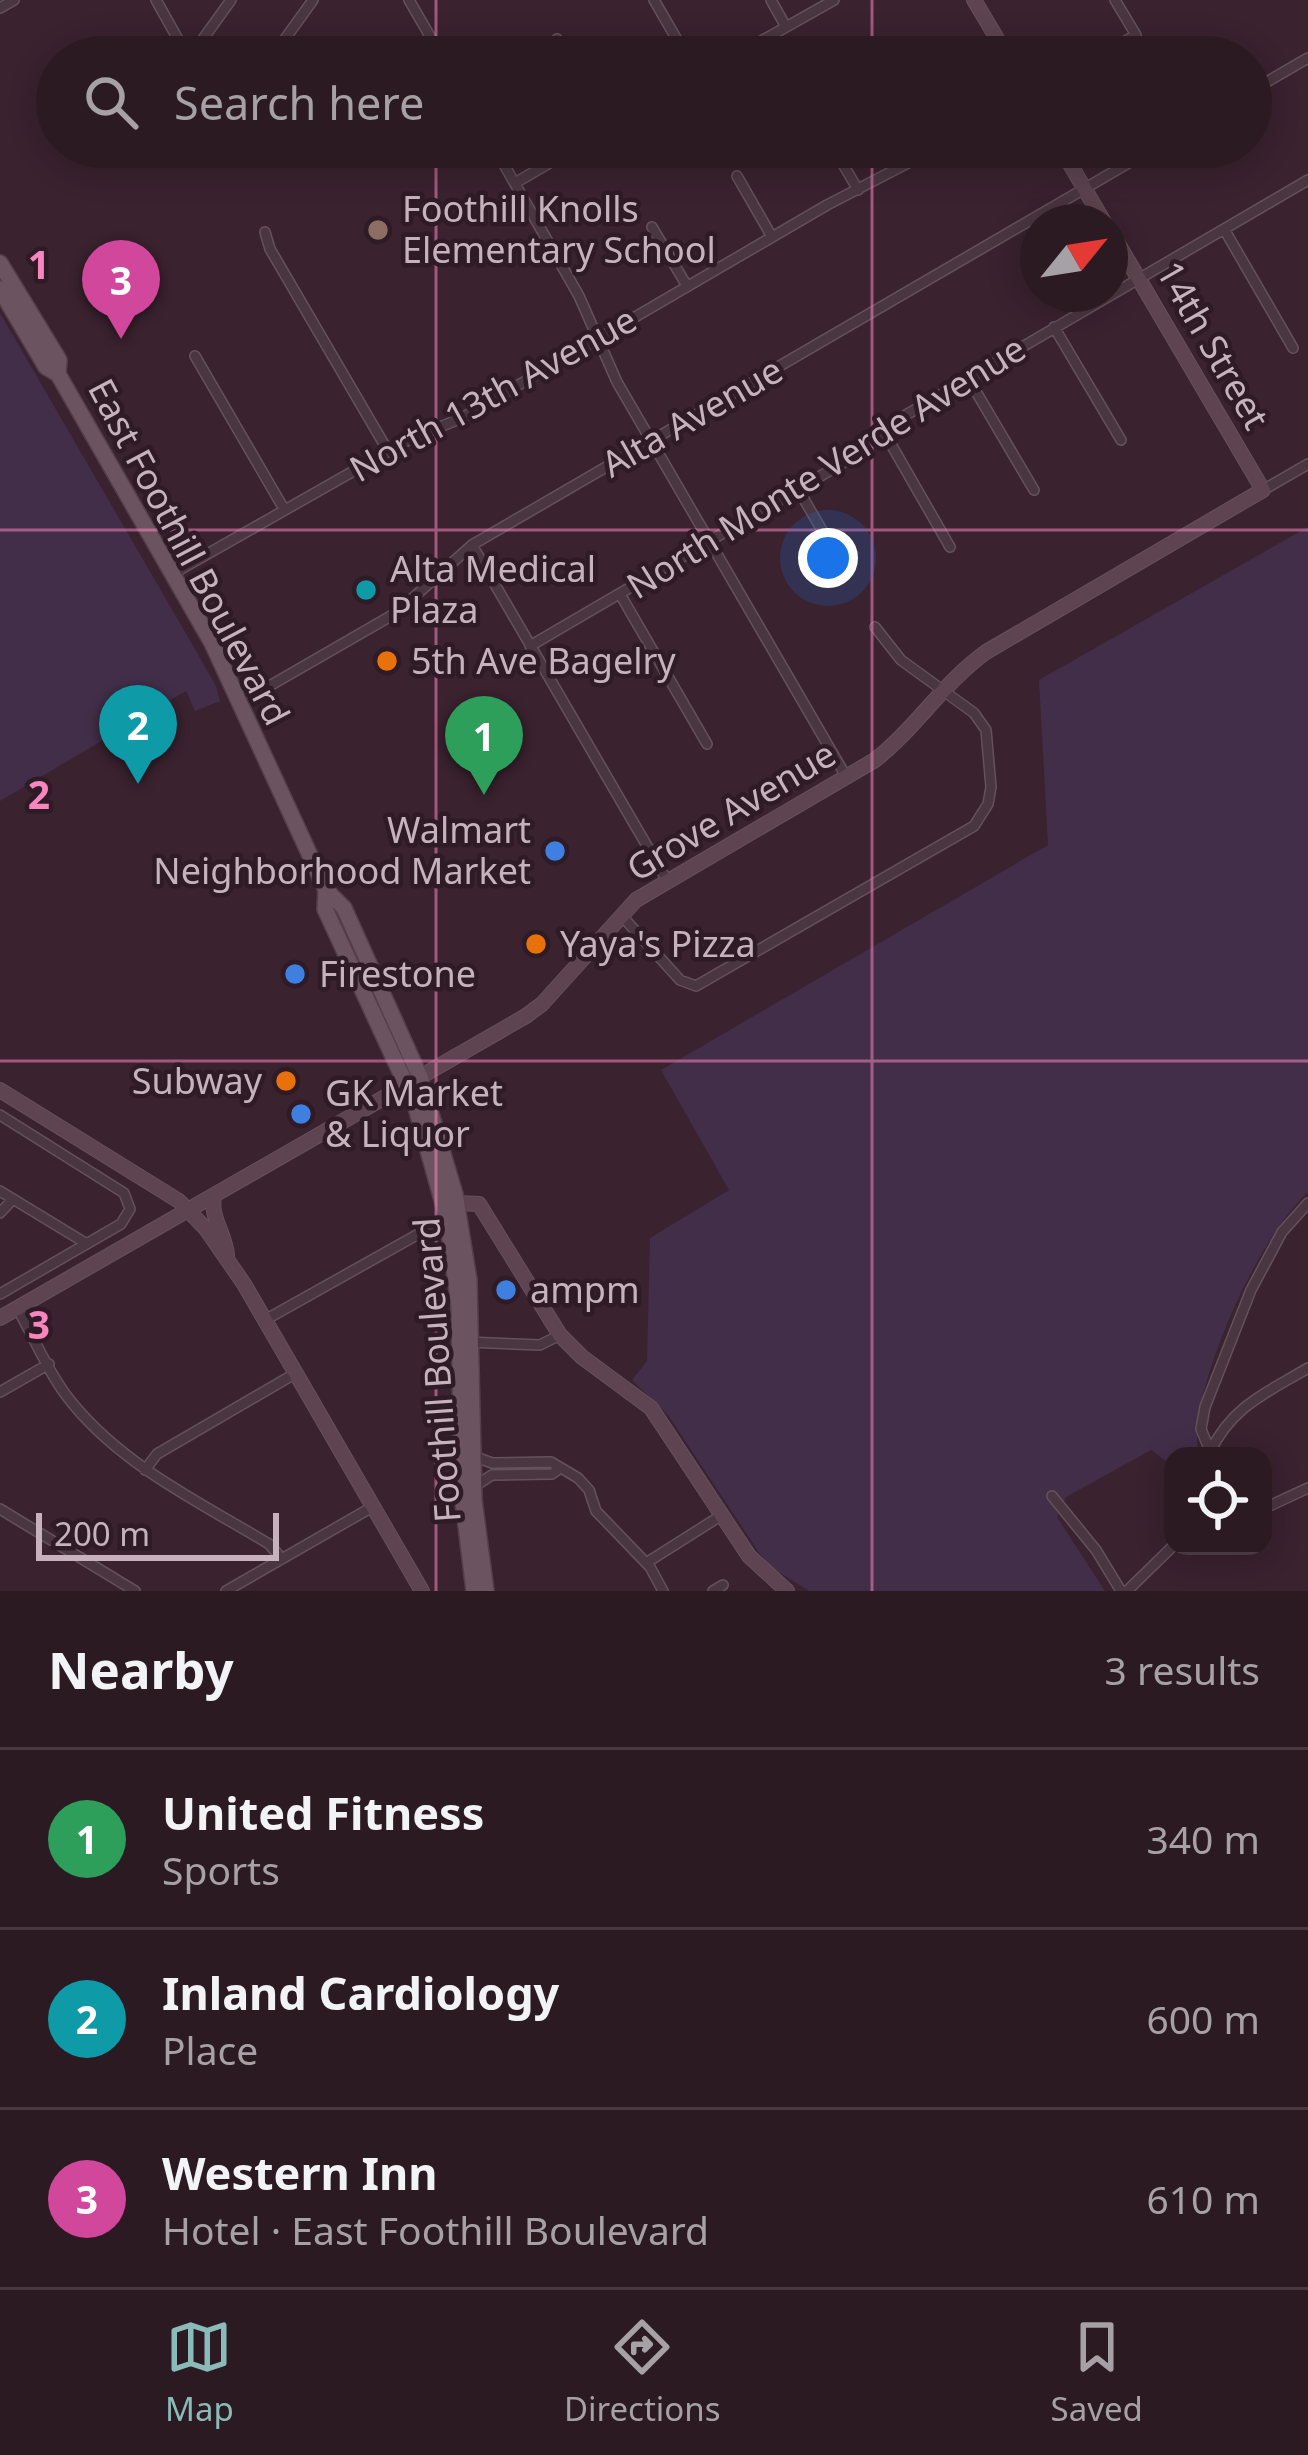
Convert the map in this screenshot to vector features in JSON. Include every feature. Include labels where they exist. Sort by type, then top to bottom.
[{"type":"main road","name":"East Foothill Boulevard","points":[[0,263],[58,360],[58,374],[174,573],[326,890],[344,908],[413,1081]]},
{"type":"main road","name":"East Foothill Boulevard","points":[[0,290],[46,368],[58,374]]},
{"type":"main road","name":"Foothill Boulevard","points":[[413,1081],[452,1210],[466,1342],[473,1487],[486,1591]]},
{"type":"main road","name":"Foothill Boulevard","points":[[466,1342],[462,1493],[474,1591]]},
{"type":"street","points":[[0,8],[14,0]]},
{"type":"street","points":[[157,0],[177,36]]},
{"type":"street","points":[[205,36],[232,0]]},
{"type":"street","points":[[287,36],[313,0]]},
{"type":"street","points":[[653,0],[674,36]]},
{"type":"street","points":[[771,0],[786,27]]},
{"type":"street","points":[[770,36],[834,0]]},
{"type":"street","points":[[974,0],[995,36]]},
{"type":"street","points":[[1115,0],[1134,36]]},
{"type":"street","points":[[413,2],[431,36]]},
{"type":"street","points":[[1272,79],[1308,58]]},
{"type":"street","points":[[507,168],[580,296],[596,339],[652,440],[847,778]]},
{"type":"street","points":[[515,182],[540,168]]},
{"type":"street","points":[[845,168],[857,190]]},
{"type":"street","name":"North 13th Avenue","points":[[174,573],[388,451],[462,418],[899,168]]},
{"type":"street","points":[[1072,168],[1093,204]]},
{"type":"street","name":"Alta Avenue","points":[[240,703],[396,613],[472,545],[1120,168]]},
{"type":"street","points":[[737,176],[772,237]]},
{"type":"street","name":"North Monte Verde Avenue","points":[[530,646],[853,457],[968,378],[1308,180]]},
{"type":"street","points":[[652,227],[687,286]]},
{"type":"street","points":[[1224,229],[1293,348]]},
{"type":"street","points":[[265,232],[270,249],[388,451]]},
{"type":"street","name":"14th Street","points":[[1128,260],[1263,490]]},
{"type":"street","points":[[1054,327],[1120,440]]},
{"type":"street","points":[[195,356],[284,509]]},
{"type":"street","points":[[968,378],[1034,490]]},
{"type":"street","points":[[884,432],[950,548]]},
{"type":"street","name":"Grove Avenue","points":[[0,1318],[542,1004],[639,898],[847,778],[895,744],[942,691],[986,652],[1308,464]]},
{"type":"street","points":[[798,489],[834,551]]},
{"type":"street","points":[[472,545],[668,882]]},
{"type":"street","points":[[620,594],[707,744]]},
{"type":"street","points":[[621,915],[680,980],[696,986],[974,826],[988,804],[991,787],[986,730],[974,713],[901,660],[875,627]]},
{"type":"street","points":[[0,1090],[189,1210],[227,1255],[422,1591]]},
{"type":"street","points":[[0,1115],[124,1193],[130,1209],[122,1224],[0,1294]]},
{"type":"street","points":[[0,1191],[87,1244]]},
{"type":"street","points":[[214,1196],[211,1212],[226,1238],[227,1255]]},
{"type":"street","points":[[0,1213],[14,1199]]},
{"type":"street","points":[[265,1320],[452,1210],[474,1202],[483,1208],[560,1335],[582,1358],[651,1408],[759,1569],[787,1591]]},
{"type":"street","points":[[1207,1447],[1201,1429],[1205,1407],[1251,1290],[1282,1232],[1308,1203]]},
{"type":"street","points":[[17,1308],[70,1401],[99,1432],[146,1469],[269,1544],[282,1559]]},
{"type":"street","points":[[466,1342],[540,1345],[560,1335]]},
{"type":"street","points":[[0,1392],[49,1364]]},
{"type":"street","points":[[1212,1447],[1237,1410],[1308,1368]]},
{"type":"street","points":[[146,1469],[157,1454],[296,1373]]},
{"type":"street","points":[[472,1456],[492,1469],[540,1468],[551,1462],[578,1478],[589,1490],[596,1511],[646,1563],[663,1591]]},
{"type":"street","points":[[473,1487],[492,1469]]},
{"type":"street","points":[[1272,1505],[1308,1488]]},
{"type":"street","points":[[1052,1496],[1124,1591],[1164,1554]]},
{"type":"street","points":[[226,1591],[374,1506]]},
{"type":"street","points":[[0,1509],[134,1591]]},
{"type":"street","points":[[646,1563],[722,1515]]},
{"type":"shaded area","points":[[0,313],[216,686],[220,701],[195,711],[186,691],[0,801]]},
{"type":"shaded area","points":[[1308,527],[1308,1192],[1272,1237],[1225,1330],[1204,1392],[1197,1447],[1164,1447],[1164,1459],[1151,1450],[1066,1497],[1057,1517],[1105,1591],[809,1591],[760,1554],[668,1415],[632,1380],[647,1361],[650,1238],[729,1190],[661,1070],[1048,845],[1039,680]]},
{"type":"place","name":"Foothill Knolls Elementary School","points":[[378,230]]},
{"type":"place","name":"Western Inn","points":[[121,339]]},
{"type":"place","name":"Alta Medical Plaza","points":[[366,590]]},
{"type":"place","name":"5th Ave Bagelry","points":[[387,661]]},
{"type":"place","name":"Inland Cardiology","points":[[138,784]]},
{"type":"place","name":"United Fitness","points":[[484,795]]},
{"type":"place","name":"Walmart Neighborhood Market","points":[[555,851]]},
{"type":"place","name":"Yaya's Pizza","points":[[536,944]]},
{"type":"place","name":"Firestone","points":[[295,974]]},
{"type":"place","name":"Subway","points":[[286,1081]]},
{"type":"place","name":"GK Market & Liquor","points":[[301,1114]]},
{"type":"place","name":"ampm","points":[[506,1290]]}]
